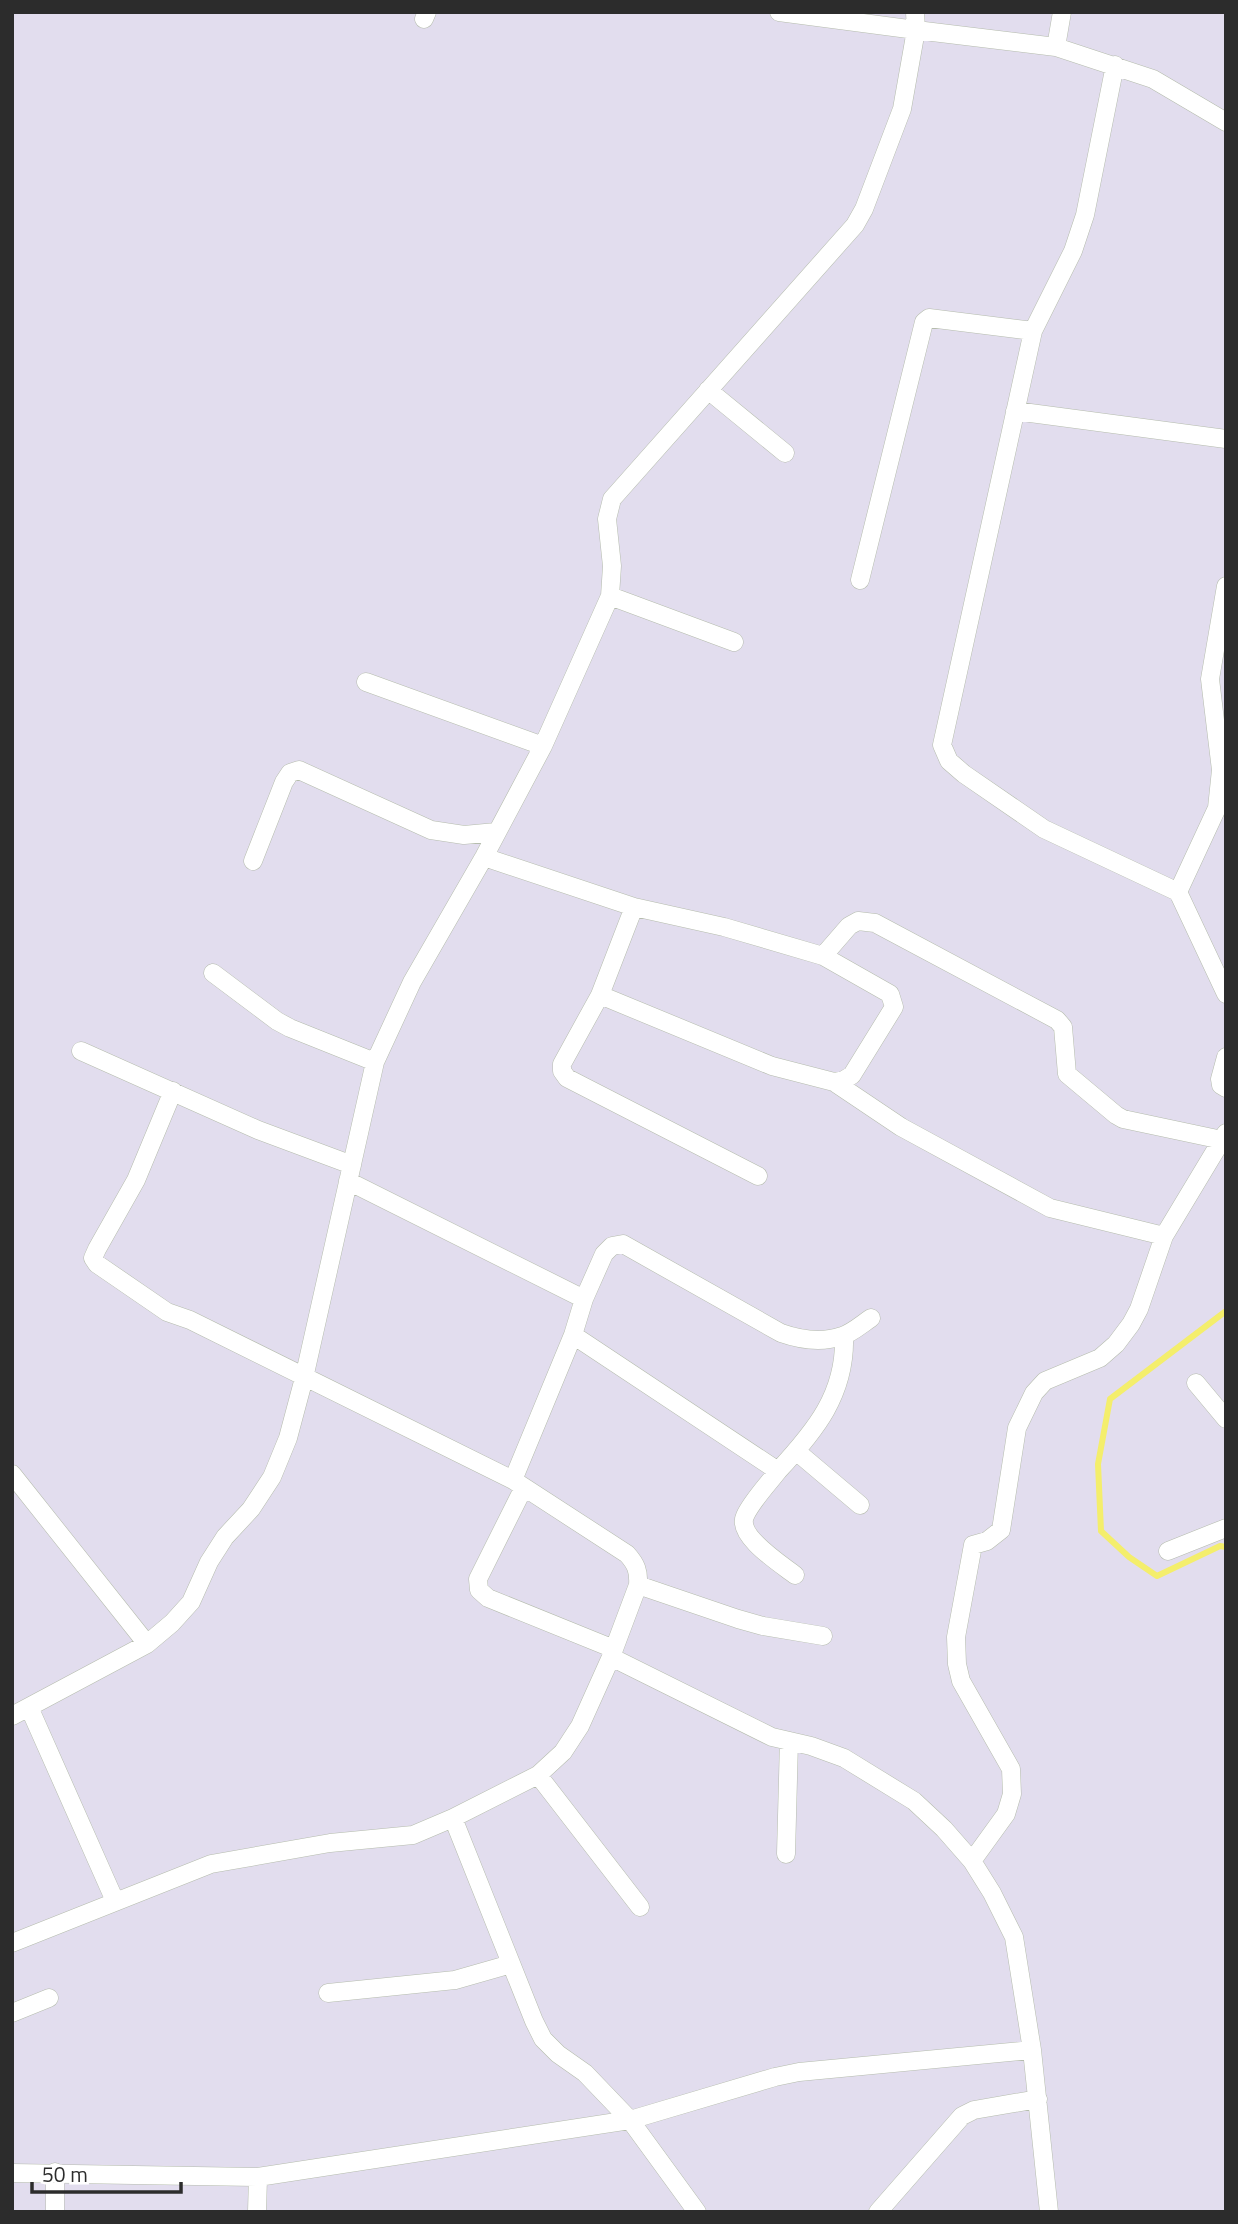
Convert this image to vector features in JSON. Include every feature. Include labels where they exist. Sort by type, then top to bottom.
[{"type":"street","points":[[779,12],[916,21],[1056,47],[1153,79],[1225,117]]},
{"type":"street","points":[[1056,47],[1062,12]]},
{"type":"street","points":[[12,1716],[147,1644],[191,1602],[209,1562],[225,1537],[251,1509],[272,1477],[288,1438],[304,1378],[375,1062],[412,982],[484,857],[543,746],[610,596],[612,566],[607,519],[612,499],[855,225],[864,209],[902,109],[916,21]]},
{"type":"street","points":[[1115,65],[1085,215],[1073,251],[1033,331],[942,745],[949,761],[964,774],[1044,829],[1178,892],[1226,994]]},
{"type":"street","points":[[860,580],[924,322],[929,318],[1033,331]]},
{"type":"street","points":[[708,390],[785,453]]},
{"type":"street","points":[[1015,411],[1226,439]]},
{"type":"street","points":[[1178,892],[1216,808],[1221,770],[1210,678],[1226,586]]},
{"type":"street","points":[[610,596],[734,642]]},
{"type":"street","points":[[366,682],[543,746]]},
{"type":"street","points":[[253,861],[284,782],[290,773],[299,770],[431,830],[464,835],[496,832]]},
{"type":"street","points":[[484,857],[634,907],[724,927],[823,956],[890,994],[894,1007],[852,1074],[844,1080],[834,1082]]},
{"type":"street","points":[[634,907],[600,995],[562,1064],[562,1071],[567,1077],[758,1176]]},
{"type":"street","points":[[823,956],[849,926],[858,921],[874,923],[1057,1020],[1063,1027],[1066,1074],[1116,1115],[1123,1119],[1224,1137],[1164,1236],[1139,1309],[1131,1324],[1116,1344],[1100,1357],[1045,1381],[1034,1393],[1017,1428],[1001,1530],[987,1541],[973,1545],[956,1637],[957,1664],[961,1681],[1011,1769],[1012,1794],[1006,1814],[972,1861]]},
{"type":"street","points":[[213,973],[290,1028],[375,1062]]},
{"type":"street","points":[[600,995],[772,1066],[834,1082],[901,1127],[1050,1208],[1164,1236]]},
{"type":"street","points":[[80,1051],[350,1173],[584,1299]]},
{"type":"street","points":[[1226,1057],[1220,1079],[1221,1085],[1226,1088]]},
{"type":"street","points":[[12,1943],[211,1864],[330,1843],[413,1835],[538,1775],[563,1752],[580,1726],[613,1653],[638,1585],[639,1574],[635,1562],[627,1554],[519,1483],[190,1320],[167,1312],[97,1264],[93,1258],[136,1181],[173,1091]]},
{"type":"street","points":[[871,1318],[844,1336],[798,1339],[781,1333],[623,1244],[612,1246],[604,1254],[584,1299],[519,1483],[478,1579],[479,1590],[488,1598],[613,1653],[772,1737],[811,1746],[844,1758],[914,1801],[944,1829],[972,1861],[1014,1937],[1032,2050],[1049,2212]]},
{"type":"street","points":[[573,1335],[778,1471]]},
{"type":"street","points":[[795,1575],[750,1538],[743,1528],[744,1517],[826,1412],[838,1384],[844,1336]]},
{"type":"street","points":[[1196,1383],[1226,1419]]},
{"type":"street","points":[[796,1451],[860,1505]]},
{"type":"street","points":[[12,1474],[147,1644]]},
{"type":"street","points":[[1168,1551],[1226,1528]]},
{"type":"street","points":[[638,1585],[751,1623],[823,1636]]},
{"type":"street","points":[[29,1707],[115,1901]]},
{"type":"street","points":[[786,1854],[789,1741]]},
{"type":"street","points":[[538,1775],[640,1907]]},
{"type":"street","points":[[453,1818],[543,2039],[558,2054],[585,2073],[630,2120],[697,2212]]},
{"type":"street","points":[[328,1993],[455,1980],[511,1964]]},
{"type":"street","points":[[12,2013],[49,1998]]},
{"type":"street","points":[[12,2173],[258,2177],[630,2120],[799,2072],[1032,2050]]},
{"type":"street","points":[[878,2212],[962,2116],[974,2110],[1038,2099]]},
{"type":"street","points":[[55,2172],[55,2212]]},
{"type":"street","points":[[257,2212],[258,2177]]},
{"type":"waterway","points":[[1226,1311],[1110,1399],[1098,1464],[1101,1531],[1129,1557],[1157,1576],[1220,1546],[1226,1547]]}]
